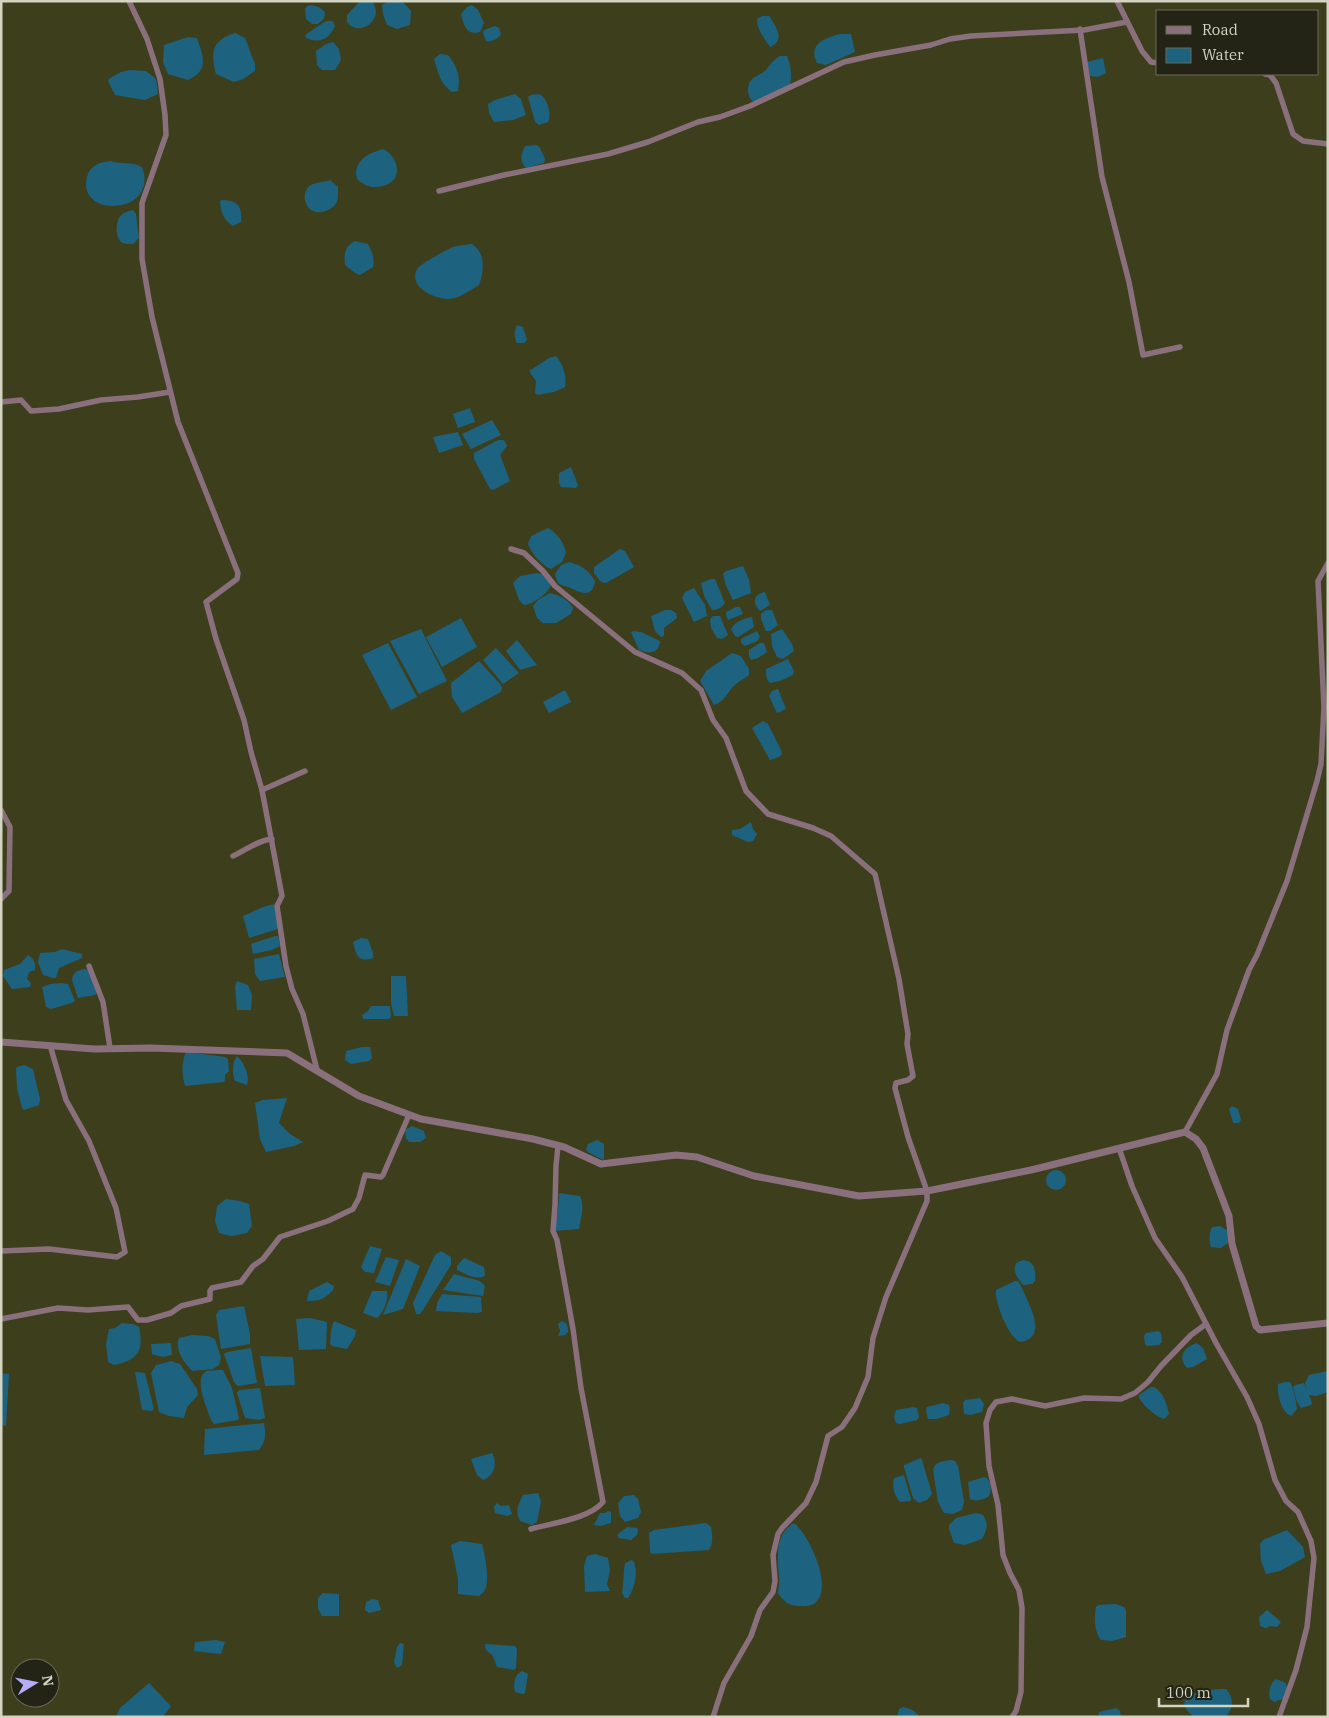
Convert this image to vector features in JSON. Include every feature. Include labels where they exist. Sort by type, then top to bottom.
[{"type":"street","points":[[129,1],[147,39],[160,79],[166,135],[142,203],[142,259],[152,317],[178,422],[238,573],[237,579],[206,602],[216,639],[244,720],[262,790],[282,896],[277,906],[286,966],[292,989],[304,1014],[317,1070]]},
{"type":"street","points":[[1116,1],[1142,51],[1151,62],[1156,63]]},
{"type":"street","points":[[440,191],[504,175],[608,154],[648,142],[698,122],[720,117],[750,106],[844,62],[971,36],[1080,30],[1127,22]]},
{"type":"street","points":[[1080,30],[1102,177],[1129,282],[1143,355],[1180,347]]},
{"type":"street","points":[[1270,75],[1276,83],[1293,134],[1303,141],[1328,144]]},
{"type":"street","points":[[1,402],[21,400],[31,411],[49,410],[101,400],[170,392]]},
{"type":"street","points":[[511,549],[524,553],[543,571],[555,586],[635,652],[682,673],[701,690],[713,720],[726,738],[746,791],[768,814],[813,828],[831,836],[876,874],[898,974],[908,1034],[907,1044],[913,1072],[911,1078],[896,1083],[895,1088],[908,1137],[927,1191],[927,1201],[886,1296],[870,1349],[868,1377],[855,1408],[842,1427],[828,1436],[816,1482],[806,1504],[778,1534],[773,1555],[775,1581],[773,1592],[760,1610],[751,1636],[724,1683],[713,1717]]},
{"type":"street","points":[[1185,1132],[1217,1074],[1227,1030],[1249,970],[1287,881],[1317,781],[1321,764],[1324,707],[1318,581],[1328,563]]},
{"type":"street","points":[[262,790],[287,777],[305,771]]},
{"type":"street","points":[[1,810],[10,827],[8,891],[1,899]]},
{"type":"street","points":[[233,856],[263,840],[272,839]]},
{"type":"street","points":[[89,966],[103,1002],[110,1048]]},
{"type":"street","points":[[1,1042],[110,1048],[287,1053],[359,1096],[409,1115],[421,1119],[499,1132],[558,1146],[601,1164],[676,1156],[697,1157],[754,1176],[859,1196],[927,1191],[1032,1170],[1185,1132],[1196,1139],[1203,1148],[1229,1216],[1232,1244],[1256,1326],[1260,1330],[1328,1323]]},
{"type":"street","points":[[1,1250],[49,1249],[117,1256],[125,1252],[116,1208],[89,1141],[66,1100],[50,1045]]},
{"type":"street","points":[[1,1319],[58,1308],[88,1310],[128,1307],[138,1320],[147,1320],[171,1313],[181,1306],[210,1299],[212,1288],[241,1282],[253,1266],[263,1259],[280,1237],[328,1221],[353,1209],[359,1198],[365,1175],[381,1178],[383,1175],[409,1115]]},
{"type":"street","points":[[531,1529],[580,1516],[598,1508],[603,1502],[580,1380],[574,1329],[557,1240],[553,1231],[558,1146]]},
{"type":"street","points":[[1119,1148],[1132,1186],[1156,1238],[1182,1277],[1246,1397],[1259,1424],[1275,1480],[1286,1502],[1298,1512],[1314,1552],[1307,1627],[1296,1670],[1279,1717]]},
{"type":"street","points":[[1012,1717],[1016,1711],[1021,1692],[1022,1608],[1019,1590],[1010,1574],[1003,1555],[998,1505],[989,1466],[986,1423],[990,1410],[996,1402],[1012,1399],[1045,1406],[1084,1398],[1121,1399],[1135,1394],[1191,1335],[1206,1324]]},
{"type":"water","points":[[360,1],[372,1],[376,15],[369,25],[358,28],[347,22],[347,15]]},
{"type":"water","points":[[388,1],[402,1],[411,11],[410,25],[397,29],[387,25],[382,5]]},
{"type":"water","points":[[311,5],[319,7],[325,12],[324,19],[318,24],[312,24],[306,19],[305,9]]},
{"type":"water","points":[[472,5],[478,10],[484,23],[480,32],[475,33],[466,29],[461,14],[467,7]]},
{"type":"water","points":[[762,16],[769,16],[778,33],[778,41],[770,47],[758,27],[757,19]]},
{"type":"water","points":[[326,21],[333,21],[335,26],[327,37],[320,40],[306,38],[305,35]]},
{"type":"water","points":[[495,26],[499,28],[501,34],[495,40],[486,41],[483,33],[484,30]]},
{"type":"water","points":[[235,33],[245,38],[255,64],[255,71],[243,79],[234,82],[216,74],[213,54],[221,39]]},
{"type":"water","points":[[841,34],[851,34],[855,52],[826,65],[817,63],[814,51],[816,46],[824,39]]},
{"type":"water","points":[[188,37],[197,38],[203,62],[200,72],[188,80],[168,74],[163,62],[164,45]]},
{"type":"water","points":[[333,42],[339,49],[341,60],[335,70],[322,70],[317,65],[316,51],[326,44]]},
{"type":"water","points":[[440,54],[448,55],[454,63],[459,76],[458,91],[452,92],[448,89],[440,77],[434,59]]},
{"type":"water","points":[[780,56],[787,56],[791,74],[790,86],[753,102],[749,97],[748,90],[750,81]]},
{"type":"water","points":[[1103,58],[1106,73],[1098,77],[1090,76],[1087,62]]},
{"type":"water","points":[[130,70],[146,71],[156,79],[158,94],[145,100],[115,95],[108,81],[121,72]]},
{"type":"water","points":[[515,94],[521,99],[526,115],[513,120],[494,122],[489,113],[488,104]]},
{"type":"water","points":[[539,94],[546,102],[549,110],[549,119],[548,122],[539,125],[535,122],[528,97]]},
{"type":"water","points":[[537,145],[545,159],[544,163],[526,168],[522,162],[522,152],[525,146]]},
{"type":"water","points":[[383,149],[393,157],[397,174],[389,184],[376,187],[367,186],[357,178],[357,167],[365,157]]},
{"type":"water","points":[[111,161],[142,167],[144,183],[139,195],[130,202],[117,206],[104,205],[93,200],[87,191],[87,177],[90,170],[99,163]]},
{"type":"water","points":[[330,180],[338,187],[336,204],[328,210],[320,212],[310,209],[305,199],[307,189],[313,184]]},
{"type":"water","points":[[220,201],[238,205],[241,212],[241,222],[233,226],[227,221],[221,209]]},
{"type":"water","points":[[133,210],[136,214],[139,238],[133,244],[124,243],[118,237],[118,220],[123,214]]},
{"type":"water","points":[[355,241],[368,244],[372,252],[374,264],[373,267],[360,275],[345,265],[346,251]]},
{"type":"water","points":[[472,244],[480,252],[483,263],[479,285],[451,299],[429,294],[419,286],[415,275],[419,267],[453,247]]},
{"type":"water","points":[[517,325],[523,327],[527,340],[524,343],[517,343],[516,341],[515,330]]},
{"type":"water","points":[[556,356],[564,370],[565,387],[554,392],[538,395],[535,393],[536,381],[529,371],[549,358]]},
{"type":"water","points":[[470,408],[475,422],[458,428],[453,414]]},
{"type":"water","points":[[492,420],[501,435],[471,449],[462,434]]},
{"type":"water","points":[[458,432],[463,445],[439,453],[433,437]]},
{"type":"water","points":[[498,440],[504,440],[507,446],[500,455],[510,481],[493,490],[490,489],[474,459],[474,453]]},
{"type":"water","points":[[571,467],[578,485],[576,488],[561,487],[559,473]]},
{"type":"water","points":[[548,528],[560,538],[566,553],[562,562],[551,569],[537,559],[528,544],[531,536]]},
{"type":"water","points":[[620,549],[625,551],[634,567],[606,583],[601,582],[594,573],[594,567]]},
{"type":"water","points":[[569,562],[581,566],[592,577],[595,581],[591,591],[588,593],[581,592],[559,583],[555,574],[561,565]]},
{"type":"water","points":[[743,566],[749,580],[751,593],[733,600],[726,586],[723,574],[726,571]]},
{"type":"water","points":[[542,574],[551,585],[540,598],[524,605],[519,600],[513,583],[520,576]]},
{"type":"water","points":[[715,579],[725,603],[714,610],[712,610],[704,596],[701,583]]},
{"type":"water","points":[[694,588],[705,605],[707,616],[694,622],[682,598],[685,592]]},
{"type":"water","points":[[765,592],[770,605],[760,611],[755,599],[758,595]]},
{"type":"water","points":[[550,593],[563,598],[573,608],[571,614],[556,623],[543,623],[537,618],[533,606],[538,600]]},
{"type":"water","points":[[740,607],[743,614],[728,620],[726,612]]},
{"type":"water","points":[[665,610],[671,610],[676,613],[677,618],[664,628],[664,636],[661,637],[655,631],[651,616]]},
{"type":"water","points":[[766,610],[772,610],[778,625],[770,631],[766,631],[761,619],[761,614]]},
{"type":"water","points":[[713,616],[720,616],[728,635],[722,639],[717,638],[711,628],[710,619]]},
{"type":"water","points":[[752,617],[754,627],[738,637],[735,636],[731,629],[733,626],[740,621]]},
{"type":"water","points":[[461,618],[477,647],[442,667],[426,637]]},
{"type":"water","points":[[421,629],[447,681],[419,694],[390,641]]},
{"type":"water","points":[[782,629],[792,644],[794,651],[783,659],[777,657],[772,646],[771,634]]},
{"type":"water","points":[[757,631],[760,637],[757,641],[745,646],[741,643],[741,639]]},
{"type":"water","points":[[631,632],[641,632],[660,641],[656,651],[646,652],[639,650]]},
{"type":"water","points":[[517,640],[537,665],[520,670],[506,651]]},
{"type":"water","points":[[388,643],[417,697],[391,710],[362,655]]},
{"type":"water","points":[[760,643],[764,643],[767,652],[751,660],[749,650]]},
{"type":"water","points":[[496,648],[519,673],[503,684],[483,660]]},
{"type":"water","points":[[732,653],[741,656],[749,669],[749,675],[735,685],[721,702],[714,705],[700,681],[706,671]]},
{"type":"water","points":[[788,659],[794,671],[793,675],[770,683],[766,677],[766,669]]},
{"type":"water","points":[[479,661],[500,684],[501,692],[462,713],[452,697],[451,683]]},
{"type":"water","points":[[778,689],[786,709],[777,713],[769,696],[772,691]]},
{"type":"water","points":[[565,690],[571,702],[549,713],[543,702]]},
{"type":"water","points":[[763,721],[768,724],[782,754],[770,760],[752,728]]},
{"type":"water","points":[[751,822],[757,834],[753,841],[748,842],[732,835],[732,830],[740,829]]},
{"type":"water","points":[[274,904],[278,929],[249,938],[243,916]]},
{"type":"water","points":[[278,936],[280,946],[272,950],[253,954],[251,944]]},
{"type":"water","points":[[361,938],[368,939],[373,958],[361,959],[358,957],[353,942]]},
{"type":"water","points":[[62,949],[82,954],[82,958],[59,968],[56,978],[43,975],[38,962],[40,953],[55,952]]},
{"type":"water","points":[[279,954],[285,977],[260,981],[255,974],[254,959]]},
{"type":"water","points":[[28,955],[35,965],[35,970],[29,972],[27,979],[31,983],[30,987],[12,989],[3,976],[4,970],[20,964]]},
{"type":"water","points":[[89,970],[98,991],[95,995],[78,998],[72,980],[73,975],[77,971]]},
{"type":"water","points":[[391,976],[406,976],[408,1016],[394,1016],[391,1003]]},
{"type":"water","points":[[237,981],[248,985],[252,995],[251,1010],[237,1010],[235,986]]},
{"type":"water","points":[[61,983],[68,984],[75,1001],[51,1009],[46,1007],[42,987]]},
{"type":"water","points":[[371,1006],[390,1006],[391,1017],[389,1019],[363,1019],[362,1015]]},
{"type":"water","points":[[370,1047],[372,1058],[369,1061],[351,1064],[345,1060],[346,1051]]},
{"type":"water","points":[[186,1052],[228,1059],[229,1071],[225,1075],[224,1082],[185,1086],[182,1069]]},
{"type":"water","points":[[237,1056],[246,1069],[247,1085],[235,1081],[233,1065]]},
{"type":"water","points":[[24,1065],[33,1069],[40,1099],[39,1105],[24,1110],[17,1088],[16,1069]]},
{"type":"water","points":[[287,1098],[279,1123],[290,1134],[303,1142],[294,1146],[266,1152],[260,1139],[255,1103],[263,1100]]},
{"type":"water","points":[[1232,1106],[1238,1109],[1241,1120],[1239,1123],[1233,1123],[1229,1109]]},
{"type":"water","points":[[412,1126],[424,1131],[426,1138],[420,1142],[409,1142],[406,1138],[405,1130]]},
{"type":"water","points":[[597,1140],[604,1144],[603,1160],[586,1149],[588,1144]]},
{"type":"water","points":[[1056,1170],[1063,1173],[1066,1180],[1063,1187],[1056,1190],[1049,1187],[1046,1180],[1049,1173]]},
{"type":"water","points":[[559,1193],[580,1196],[582,1216],[579,1229],[555,1231]]},
{"type":"water","points":[[226,1199],[249,1204],[252,1226],[247,1233],[231,1236],[219,1233],[215,1221],[217,1206]]},
{"type":"water","points":[[1220,1226],[1228,1231],[1228,1243],[1221,1248],[1211,1247],[1211,1229],[1212,1227]]},
{"type":"water","points":[[370,1246],[382,1249],[374,1273],[365,1272],[361,1267]]},
{"type":"water","points":[[441,1251],[451,1257],[451,1265],[423,1310],[420,1314],[416,1314],[413,1303],[435,1255]]},
{"type":"water","points":[[386,1257],[399,1260],[390,1286],[375,1282]]},
{"type":"water","points":[[464,1258],[484,1267],[485,1275],[483,1277],[472,1277],[457,1270],[457,1266]]},
{"type":"water","points":[[406,1259],[420,1266],[403,1309],[383,1315]]},
{"type":"water","points":[[1023,1260],[1030,1262],[1034,1267],[1035,1281],[1032,1284],[1023,1285],[1016,1275],[1016,1263]]},
{"type":"water","points":[[454,1274],[480,1281],[485,1286],[483,1296],[443,1290]]},
{"type":"water","points":[[1018,1281],[1021,1286],[1032,1310],[1035,1327],[1034,1334],[1029,1339],[1020,1342],[1011,1334],[1007,1327],[996,1295],[996,1290]]},
{"type":"water","points":[[327,1282],[334,1286],[330,1293],[322,1299],[307,1301],[309,1291]]},
{"type":"water","points":[[372,1291],[387,1291],[385,1306],[377,1318],[363,1313]]},
{"type":"water","points":[[442,1294],[481,1297],[482,1312],[436,1311],[437,1303]]},
{"type":"water","points":[[244,1306],[250,1334],[250,1344],[221,1349],[216,1315],[219,1310]]},
{"type":"water","points":[[310,1318],[327,1322],[326,1349],[299,1350],[296,1319]]},
{"type":"water","points":[[334,1321],[356,1330],[355,1336],[347,1349],[330,1344]]},
{"type":"water","points":[[562,1321],[567,1324],[568,1332],[565,1335],[558,1336],[560,1331],[558,1324]]},
{"type":"water","points":[[122,1323],[133,1324],[139,1327],[140,1349],[134,1357],[114,1365],[108,1362],[106,1344],[109,1329],[115,1328]]},
{"type":"water","points":[[1158,1331],[1161,1333],[1162,1342],[1159,1345],[1147,1346],[1144,1336],[1146,1333]]},
{"type":"water","points":[[192,1335],[208,1336],[215,1339],[221,1358],[219,1365],[213,1369],[192,1371],[179,1352],[178,1343],[179,1338]]},
{"type":"water","points":[[171,1343],[172,1355],[163,1357],[152,1354],[151,1344]]},
{"type":"water","points":[[1197,1343],[1203,1348],[1207,1359],[1193,1367],[1187,1368],[1184,1364],[1183,1353]]},
{"type":"water","points":[[251,1348],[257,1383],[238,1386],[234,1382],[224,1354]]},
{"type":"water","points":[[260,1356],[293,1357],[295,1385],[265,1386]]},
{"type":"water","points":[[171,1361],[180,1364],[197,1389],[198,1395],[187,1407],[184,1418],[169,1416],[159,1412],[151,1373],[156,1365]]},
{"type":"water","points":[[223,1370],[232,1388],[239,1418],[238,1420],[214,1424],[204,1402],[201,1380],[203,1374],[207,1371]]},
{"type":"water","points":[[1328,1371],[1328,1392],[1316,1396],[1309,1395],[1311,1405],[1301,1408],[1297,1402],[1293,1387],[1304,1383],[1307,1390],[1305,1383],[1309,1375]]},
{"type":"water","points":[[135,1372],[145,1373],[154,1409],[152,1411],[142,1410]]},
{"type":"water","points":[[1,1373],[9,1374],[6,1426],[1,1425]]},
{"type":"water","points":[[1290,1382],[1296,1402],[1297,1409],[1291,1416],[1282,1407],[1278,1393],[1278,1384]]},
{"type":"water","points":[[1151,1387],[1160,1392],[1166,1402],[1169,1414],[1164,1419],[1150,1411],[1139,1398],[1139,1395]]},
{"type":"water","points":[[260,1388],[265,1418],[259,1420],[245,1418],[237,1393],[239,1390]]},
{"type":"water","points":[[980,1398],[984,1404],[982,1412],[971,1415],[964,1414],[963,1403],[965,1400]]},
{"type":"water","points":[[943,1403],[949,1405],[949,1415],[937,1419],[928,1419],[927,1407]]},
{"type":"water","points":[[917,1408],[919,1417],[917,1420],[900,1424],[896,1423],[894,1417],[896,1410]]},
{"type":"water","points":[[264,1423],[265,1437],[259,1450],[204,1455],[205,1429]]},
{"type":"water","points":[[492,1453],[495,1461],[494,1469],[490,1476],[483,1480],[477,1475],[471,1459]]},
{"type":"water","points":[[921,1458],[932,1494],[927,1500],[919,1503],[913,1498],[904,1465]]},
{"type":"water","points":[[952,1460],[958,1466],[964,1502],[962,1510],[953,1514],[944,1513],[938,1502],[933,1470],[938,1463]]},
{"type":"water","points":[[904,1475],[911,1499],[910,1501],[900,1502],[893,1488],[893,1481],[894,1478]]},
{"type":"water","points":[[984,1477],[987,1478],[990,1484],[991,1491],[989,1496],[980,1500],[970,1499],[968,1482]]},
{"type":"water","points":[[538,1493],[541,1502],[537,1522],[532,1525],[520,1521],[518,1508],[523,1495]]},
{"type":"water","points":[[634,1495],[638,1499],[641,1512],[638,1518],[625,1522],[620,1516],[618,1503],[624,1496]]},
{"type":"water","points":[[497,1503],[501,1506],[509,1505],[512,1514],[507,1516],[495,1513],[494,1507]]},
{"type":"water","points":[[611,1512],[611,1523],[601,1526],[594,1525],[600,1513]]},
{"type":"water","points":[[976,1513],[983,1515],[987,1524],[982,1539],[965,1545],[954,1543],[949,1525],[956,1518]]},
{"type":"water","points":[[706,1523],[711,1527],[712,1533],[709,1550],[652,1554],[650,1552],[649,1533],[654,1530]]},
{"type":"water","points":[[792,1524],[795,1524],[802,1532],[809,1544],[820,1572],[822,1586],[820,1597],[813,1604],[793,1605],[785,1601],[778,1593],[778,1548],[782,1535]]},
{"type":"water","points":[[627,1527],[637,1528],[637,1535],[631,1540],[619,1538],[617,1535]]},
{"type":"water","points":[[1287,1530],[1303,1547],[1305,1557],[1280,1571],[1266,1574],[1261,1561],[1260,1544],[1263,1540]]},
{"type":"water","points":[[460,1541],[482,1544],[486,1561],[487,1580],[485,1590],[479,1596],[458,1594],[458,1579],[451,1545]]},
{"type":"water","points":[[595,1554],[608,1558],[610,1570],[607,1584],[610,1591],[585,1592],[584,1566],[587,1556]]},
{"type":"water","points":[[632,1560],[636,1571],[635,1580],[628,1598],[625,1598],[622,1593],[625,1563]]},
{"type":"water","points":[[323,1593],[339,1594],[339,1616],[322,1616],[318,1609],[318,1598]]},
{"type":"water","points":[[372,1599],[378,1600],[381,1610],[369,1613],[365,1610],[366,1602]]},
{"type":"water","points":[[1116,1604],[1124,1607],[1126,1610],[1126,1637],[1112,1641],[1101,1640],[1095,1624],[1096,1607],[1098,1605]]},
{"type":"water","points":[[1267,1610],[1281,1622],[1277,1627],[1270,1626],[1266,1628],[1260,1626],[1259,1617]]},
{"type":"water","points":[[216,1640],[225,1642],[221,1654],[194,1651],[195,1642]]},
{"type":"water","points":[[400,1643],[404,1644],[402,1665],[397,1668],[394,1662],[397,1647]]},
{"type":"water","points":[[485,1644],[515,1646],[517,1649],[516,1668],[514,1670],[497,1667],[493,1656],[486,1650]]},
{"type":"water","points":[[522,1671],[528,1674],[525,1693],[523,1694],[515,1692],[514,1686],[516,1677]]},
{"type":"water","points":[[1276,1679],[1286,1683],[1287,1689],[1283,1699],[1274,1702],[1270,1699],[1269,1691]]},
{"type":"water","points":[[149,1683],[171,1706],[163,1717],[116,1717],[120,1708]]},
{"type":"water","points":[[1226,1689],[1229,1692],[1232,1700],[1230,1711],[1225,1717],[1194,1717],[1184,1703],[1186,1698],[1198,1692]]},
{"type":"water","points":[[903,1707],[915,1711],[919,1717],[897,1717],[899,1709]]},
{"type":"water","points":[[1116,1708],[1120,1711],[1121,1717],[1098,1717],[1099,1712]]}]
